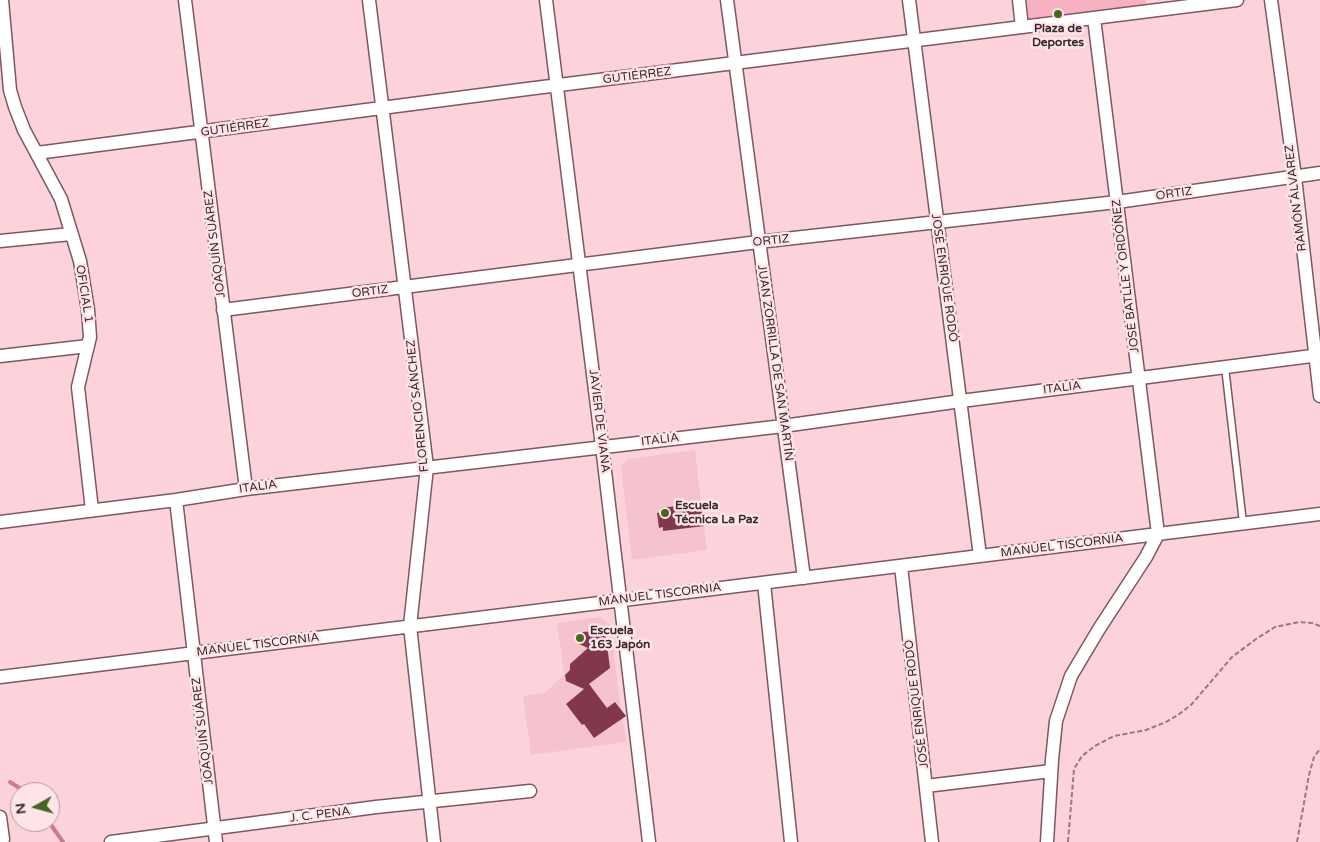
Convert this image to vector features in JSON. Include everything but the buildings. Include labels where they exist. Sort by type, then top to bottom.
[{"type":"street","name":"OFICIAL 1","points":[[2,0],[5,91],[15,107],[61,200],[80,261],[88,310],[90,337],[78,387],[92,510]]},
{"type":"street","name":"JOAQUÍN SUÁREZ","points":[[185,0],[246,488]]},
{"type":"street","name":"FLORENCIO SÁNCHEZ","points":[[368,0],[427,467],[410,626],[434,842]]},
{"type":"street","name":"JAVIER DE VIANA","points":[[546,0],[649,842]]},
{"type":"street","name":"JUAN ZORRILLA DE SAN MARTÍN","points":[[727,0],[804,578]]},
{"type":"street","name":"JOSÉ ENRIQUE RODÓ","points":[[909,0],[980,556]]},
{"type":"street","points":[[1019,0],[1022,27]]},
{"type":"street","name":"GUTIÉRREZ","points":[[37,153],[1094,18],[1166,4],[1237,0]]},
{"type":"street","name":"RAMÓN ÁLVAREZ","points":[[1271,0],[1317,355],[1320,396]]},
{"type":"street","name":"JOSÉ BATLLE Y ORDÓÑEZ","points":[[1094,18],[1158,534]]},
{"type":"street","name":"ORTIZ","points":[[223,310],[758,242],[1117,202],[1320,173]]},
{"type":"street","points":[[0,240],[71,234]]},
{"type":"street","points":[[0,356],[88,346]]},
{"type":"street","name":"ITALIA","points":[[0,522],[176,500],[246,488],[783,426],[1317,355]]},
{"type":"street","name":"JOAQUÍN SUÁREZ","points":[[176,500],[216,842]]},
{"type":"street","name":"MANUEL TISCORNIA","points":[[0,677],[1320,514]]},
{"type":"street","points":[[1047,842],[1056,721],[1071,676],[1146,557],[1158,534]]},
{"type":"street","name":"JOSÉ ENRIQUE RODÓ","points":[[901,566],[932,842]]},
{"type":"street","points":[[764,583],[791,842]]},
{"type":"street","points":[[926,786],[1051,771]]},
{"type":"street","name":"J. C. PENA","points":[[111,842],[530,791]]},
{"type":"street","points":[[0,817],[2,842]]},
{"type":"lane","points":[[1225,367],[1243,523]]},
{"type":"path","points":[[1068,842],[1074,768],[1082,756],[1095,746],[1114,736],[1146,730],[1178,715],[1191,705],[1232,657],[1275,627],[1300,622],[1320,626]]},
{"type":"path","points":[[1297,842],[1309,775],[1314,757],[1320,749]]},
{"type":"shaded area","name":"Plaza de Deportes","points":[[1027,0],[1146,0],[1147,7],[1029,21]]},
{"type":"shaded area","name":"Escuela Técnica La Paz","points":[[695,450],[707,550],[632,560],[621,467],[628,459]]},
{"type":"shaded area","points":[[601,617],[610,624],[621,710],[626,716],[623,719],[626,742],[531,755],[523,696],[546,692],[564,674],[557,623]]},
{"type":"waterway","points":[[56,832],[63,842]]},
{"type":"place","name":"Plaza de Deportes","points":[[1058,14]]},
{"type":"place","name":"Escuela Técnica La Paz","points":[[665,513]]},
{"type":"place","name":"Escuela 163 Japón","points":[[580,638]]}]
